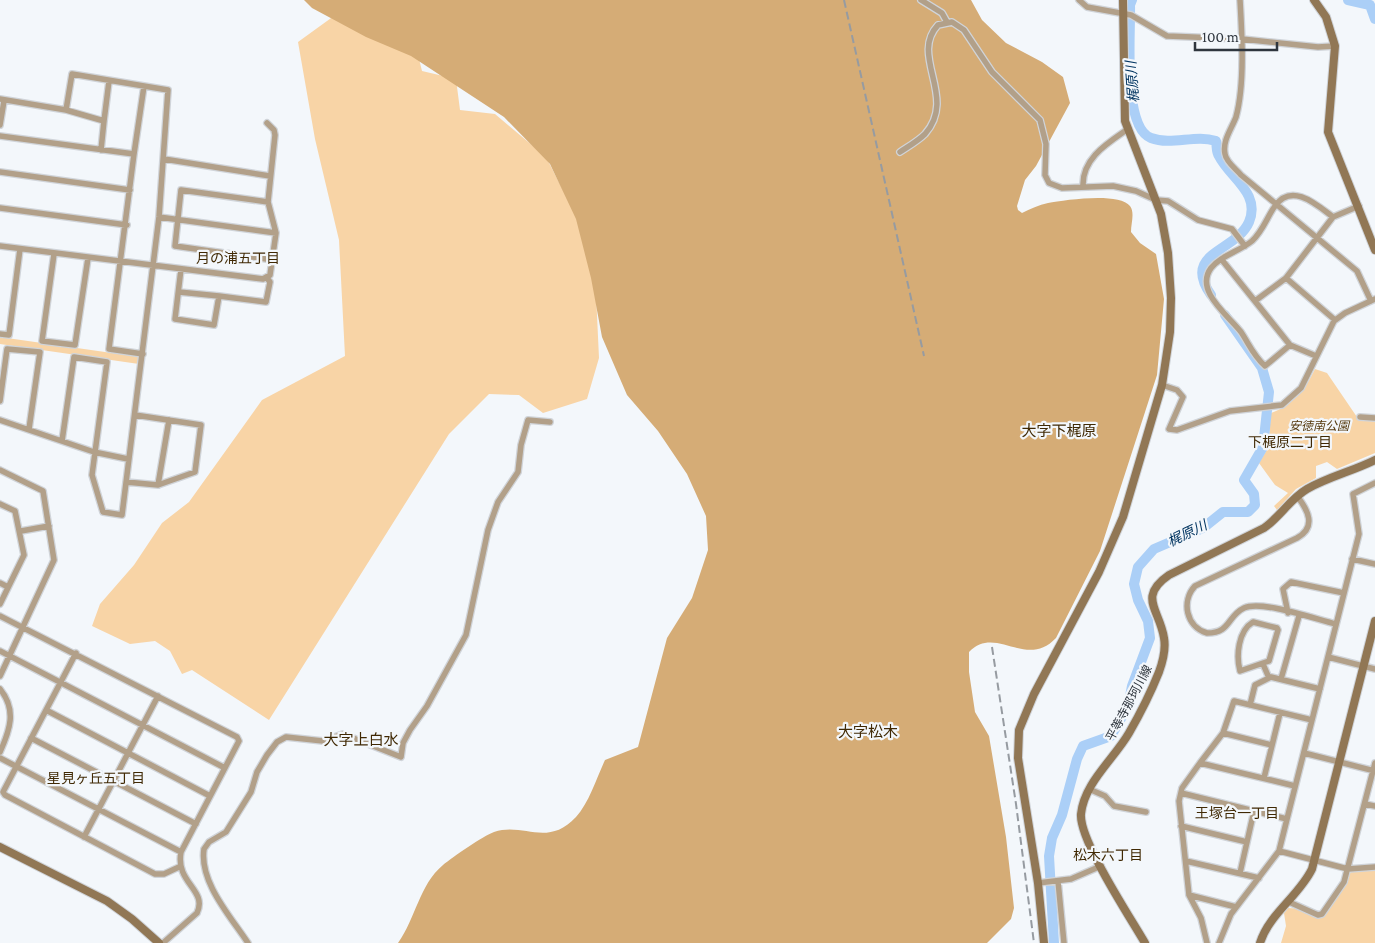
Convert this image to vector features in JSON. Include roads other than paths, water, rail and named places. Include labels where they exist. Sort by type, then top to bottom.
[{"type":"street","points":[[920,0],[942,13],[947,22]]},
{"type":"street","points":[[1079,0],[1087,7],[1131,15],[1166,36],[1242,38],[1318,47],[1335,46]]},
{"type":"street","points":[[1044,943],[1038,883],[1018,758],[1019,730],[1034,694],[1108,553],[1122,517],[1162,385],[1170,332],[1171,298],[1168,253],[1156,200],[1128,129],[1125,112],[1123,0]]},
{"type":"street","points":[[1162,385],[1178,390],[1183,397],[1170,429],[1177,430],[1230,411],[1282,405],[1301,388],[1326,333],[1335,320],[1373,300],[1357,270],[1275,205],[1241,175],[1228,161],[1224,153],[1226,141],[1236,117],[1239,98],[1242,38],[1240,0]]},
{"type":"street","points":[[1314,0],[1326,17],[1335,46],[1328,132],[1375,250]]},
{"type":"street","points":[[900,152],[921,138],[935,118],[938,99],[929,57],[929,41],[938,25],[947,22],[956,24],[964,30],[992,72],[1040,120],[1046,144],[1044,171],[1049,183],[1062,188],[1113,186],[1129,189],[1156,200],[1168,201],[1198,220],[1232,228],[1245,246]]},
{"type":"street","points":[[62,441],[74,357],[107,362],[92,475],[103,512],[122,515],[154,266],[168,90],[72,74],[66,110]]},
{"type":"street","points":[[101,150],[109,81]]},
{"type":"street","points":[[143,354],[109,349],[144,86]]},
{"type":"street","points":[[0,125],[2,100],[66,110],[104,121]]},
{"type":"street","points":[[178,292],[266,302],[276,233],[268,202],[275,135],[274,130],[266,123]]},
{"type":"street","points":[[1083,186],[1084,174],[1090,160],[1128,129]]},
{"type":"street","points":[[0,136],[134,154]]},
{"type":"street","points":[[164,159],[270,176]]},
{"type":"street","points":[[0,172],[130,190]]},
{"type":"street","points":[[268,202],[181,190],[175,246],[273,260]]},
{"type":"street","points":[[1290,345],[1264,366],[1250,351],[1240,331],[1213,300],[1207,286],[1209,271],[1222,260],[1245,246],[1258,234],[1275,205],[1286,197],[1300,196],[1309,199],[1333,217]]},
{"type":"street","points":[[1255,301],[1286,278],[1333,217],[1359,206]]},
{"type":"street","points":[[0,208],[126,225]]},
{"type":"street","points":[[159,217],[276,233]]},
{"type":"street","points":[[0,246],[154,266],[263,279],[268,278]]},
{"type":"street","points":[[0,334],[9,335],[20,249]]},
{"type":"street","points":[[54,254],[42,341],[76,345],[88,258]]},
{"type":"street","points":[[1222,260],[1290,345],[1316,356]]},
{"type":"street","points":[[181,269],[175,319],[214,324],[218,296]]},
{"type":"street","points":[[1286,278],[1335,320]]},
{"type":"street","points":[[0,401],[7,349],[40,352],[29,429]]},
{"type":"street","points":[[126,482],[158,485],[195,472],[201,425],[135,415]]},
{"type":"street","points":[[1360,416],[1375,418]]},
{"type":"street","points":[[0,420],[94,452],[128,459]]},
{"type":"street","points":[[158,485],[168,420]]},
{"type":"street","points":[[248,943],[217,898],[207,870],[204,849],[209,842],[226,832],[251,792],[257,772],[267,754],[277,742],[286,737],[323,742],[343,734],[401,757],[403,743],[427,706],[466,635],[488,530],[498,502],[518,472],[524,428],[528,420],[550,422]]},
{"type":"street","name":"平等寺那珂川線","points":[[1145,943],[1086,840],[1082,829],[1081,815],[1089,789],[1128,734],[1160,671],[1165,651],[1164,637],[1153,607],[1152,595],[1156,583],[1264,528],[1274,521],[1297,496],[1308,488],[1375,460]]},
{"type":"street","points":[[0,470],[43,491],[54,560],[0,676]]},
{"type":"street","points":[[1219,943],[1226,923],[1236,907],[1280,851],[1359,534],[1353,494],[1375,483]]},
{"type":"street","points":[[1297,496],[1308,513],[1308,527],[1302,536],[1195,586],[1186,601],[1188,613],[1195,625],[1207,633],[1225,628],[1238,611],[1249,606],[1288,612],[1336,624]]},
{"type":"street","points":[[0,504],[15,511],[24,555],[0,604]]},
{"type":"street","points":[[20,531],[49,526]]},
{"type":"street","points":[[1352,559],[1375,564]]},
{"type":"street","points":[[1288,612],[1283,589],[1291,582],[1344,593]]},
{"type":"street","points":[[0,583],[8,587]]},
{"type":"street","points":[[0,616],[24,626],[76,653],[237,737],[240,741],[181,852],[179,867],[200,899],[200,907],[163,943]]},
{"type":"street","points":[[1281,679],[1299,616]]},
{"type":"street","points":[[1260,943],[1268,925],[1307,880],[1315,860],[1375,621]]},
{"type":"street","points":[[1253,622],[1277,628],[1278,630],[1269,660],[1263,664],[1240,671],[1237,661],[1242,634],[1253,622]]},
{"type":"street","points":[[0,651],[225,768]]},
{"type":"street","points":[[76,653],[3,792],[5,795],[155,874],[164,874],[179,867]]},
{"type":"street","points":[[1328,657],[1375,668]]},
{"type":"street","points":[[1263,664],[1269,678]]},
{"type":"street","points":[[1250,705],[1254,685],[1269,678],[1281,679],[1320,689]]},
{"type":"street","points":[[0,689],[8,700],[11,718],[11,726],[0,752]]},
{"type":"street","points":[[84,837],[158,696]]},
{"type":"street","points":[[1208,943],[1201,918],[1189,895],[1179,805],[1181,793],[1200,762],[1223,733],[1234,701],[1312,720]]},
{"type":"street","points":[[46,710],[210,796]]},
{"type":"street","points":[[1264,778],[1280,712]]},
{"type":"street","points":[[1223,733],[1272,746]]},
{"type":"street","points":[[31,738],[196,824]]},
{"type":"street","points":[[1304,753],[1374,771]]},
{"type":"street","points":[[0,758],[181,852]]},
{"type":"street","points":[[1200,762],[1295,786]]},
{"type":"street","points":[[1289,902],[1318,915],[1322,914],[1344,882],[1375,762]]},
{"type":"street","points":[[1089,789],[1105,796],[1114,806],[1146,812]]},
{"type":"street","points":[[1181,793],[1287,819]]},
{"type":"street","points":[[1365,804],[1375,806]]},
{"type":"street","points":[[1240,874],[1254,810]]},
{"type":"street","points":[[1181,826],[1247,842]]},
{"type":"street","points":[[0,847],[107,901],[132,919],[159,943]]},
{"type":"street","points":[[1280,851],[1348,869],[1375,867]]},
{"type":"street","points":[[1186,861],[1259,878]]},
{"type":"street","points":[[1038,883],[1058,882],[1101,866]]},
{"type":"street","points":[[1058,882],[1064,943]]},
{"type":"street","points":[[1189,895],[1236,907]]},
{"type":"waterway","name":"梶原川","points":[[1132,0],[1130,5],[1130,78],[1136,117],[1142,130],[1151,138],[1159,140],[1208,139],[1216,141],[1218,154],[1243,186],[1251,203],[1252,212],[1249,222],[1242,232],[1206,261],[1202,270],[1203,281],[1211,295]]},
{"type":"waterway","points":[[1348,0],[1370,5],[1375,19]]},
{"type":"waterway","name":"梶原川","points":[[1125,17],[1130,19]]},
{"type":"waterway","name":"梶原川","points":[[1054,943],[1049,856],[1052,838],[1062,815],[1077,759],[1083,746],[1111,736],[1128,706],[1132,686],[1150,638],[1148,621],[1138,600],[1134,584],[1138,567],[1154,549],[1203,528],[1223,512],[1248,512],[1255,505],[1254,494],[1244,480],[1263,447],[1269,392],[1262,368],[1225,315]]},
{"type":"railway","points":[[844,0],[924,356]]},
{"type":"railway","points":[[992,647],[1016,804],[1034,943]]},
{"type":"district","name":"月の浦五丁目","points":[[238,258]]},
{"type":"district","name":"大字下梶原","points":[[1059,431]]},
{"type":"district","name":"下梶原二丁目","points":[[1290,442]]},
{"type":"district","name":"大字松木","points":[[868,732]]},
{"type":"district","name":"大字上白水","points":[[361,740]]},
{"type":"district","name":"星見ヶ丘五丁目","points":[[96,778]]},
{"type":"district","name":"王塚台一丁目","points":[[1237,813]]},
{"type":"district","name":"松木六丁目","points":[[1108,855]]},
{"type":"park label","name":"安徳南公園","points":[[1319,426]]}]
